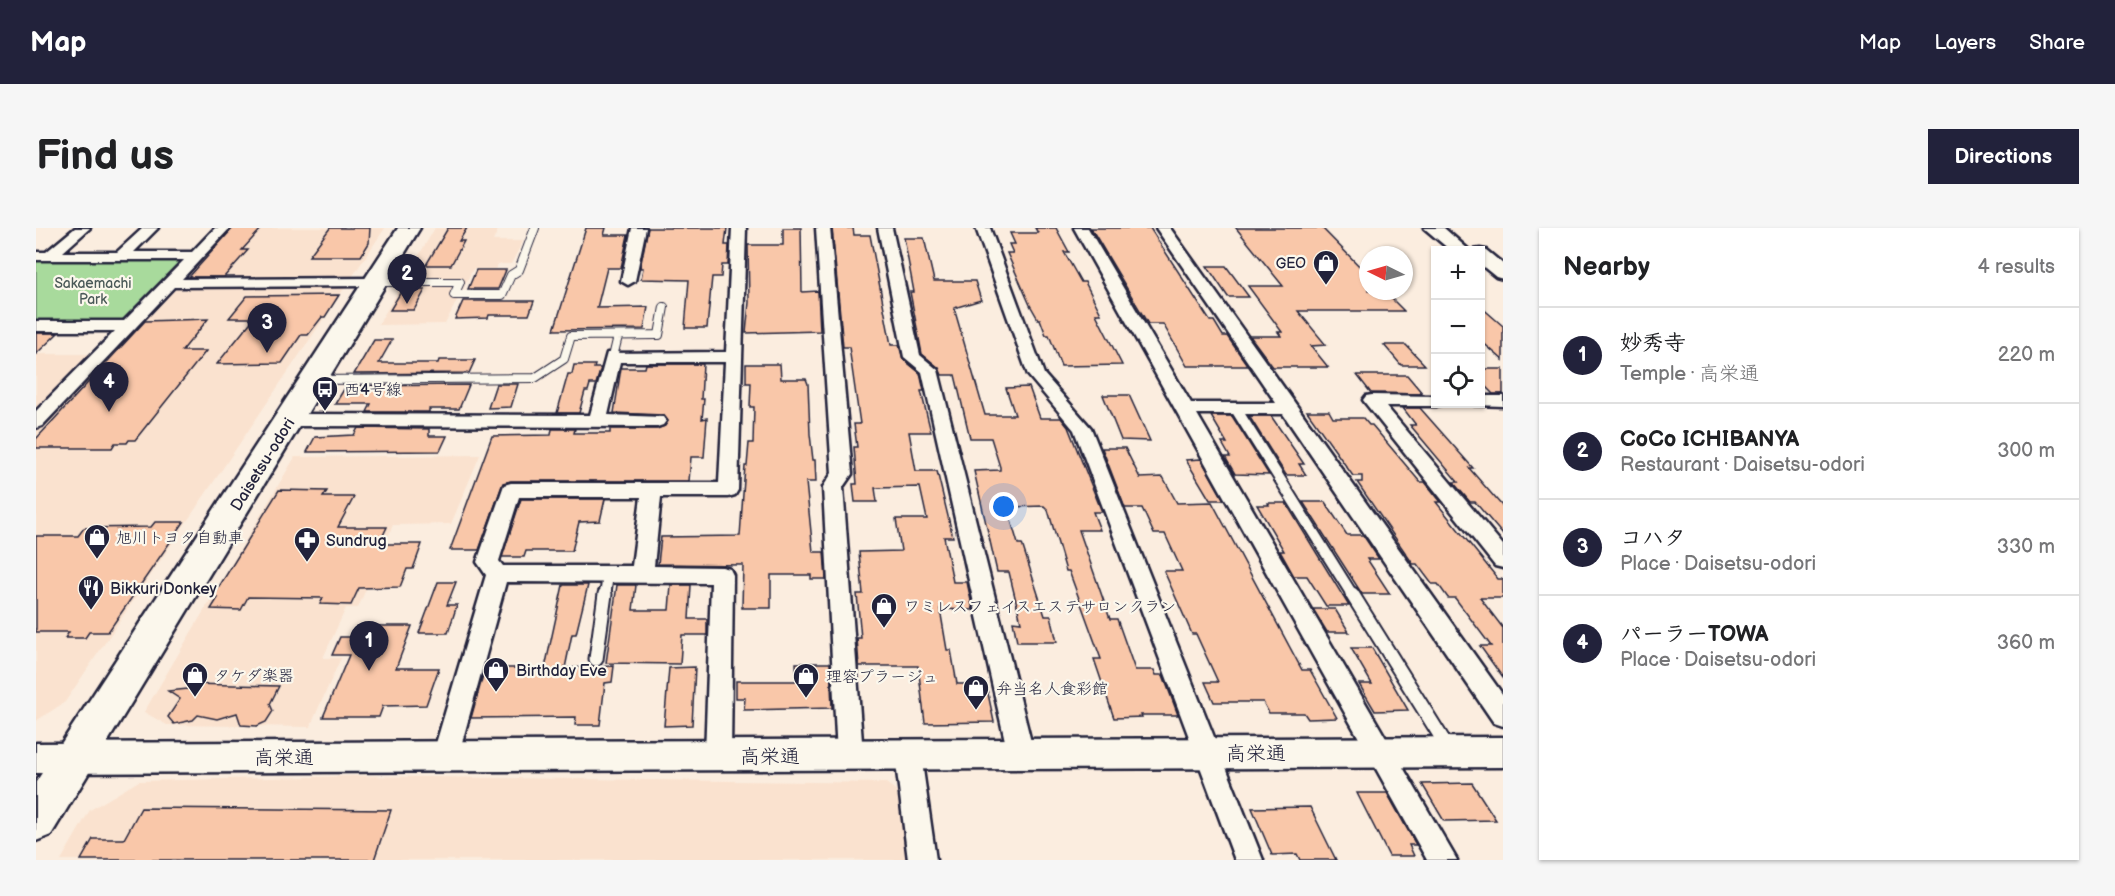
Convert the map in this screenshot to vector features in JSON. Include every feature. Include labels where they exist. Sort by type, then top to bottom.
[{"type":"highway","name":"Daisetsu-odori","points":[[36,820],[289,420],[373,282],[410,228]]},
{"type":"street","points":[[43,256],[83,228]]},
{"type":"street","points":[[121,256],[151,228]]},
{"type":"street","points":[[36,422],[223,228]]},
{"type":"street","points":[[628,281],[639,228]]},
{"type":"street","points":[[497,574],[488,562],[512,490],[728,490],[739,228]]},
{"type":"street","points":[[823,228],[842,474],[832,487],[850,755]]},
{"type":"street","points":[[885,228],[912,357],[930,370],[1021,754]]},
{"type":"street","points":[[983,228],[1036,375],[1082,428],[1249,860]]},
{"type":"street","points":[[1081,228],[1443,860]]},
{"type":"street","points":[[1163,228],[1503,715]]},
{"type":"street","points":[[1433,228],[1455,246]]},
{"type":"street","points":[[1449,228],[1471,246]]},
{"type":"street","points":[[43,256],[197,256]]},
{"type":"street","points":[[1485,258],[1503,273]]},
{"type":"street","points":[[1485,272],[1503,287]]},
{"type":"street","points":[[171,283],[373,282]]},
{"type":"street","points":[[36,326],[128,326]]},
{"type":"street","points":[[598,421],[614,357],[733,357]]},
{"type":"street","points":[[1431,401],[1372,400],[1503,560]]},
{"type":"street","points":[[1184,409],[1289,408]]},
{"type":"street","points":[[289,420],[657,421]]},
{"type":"street","points":[[642,576],[652,490]]},
{"type":"street","points":[[497,574],[722,575],[718,756]]},
{"type":"street","points":[[445,757],[497,574]]},
{"type":"street","name":"高栄通","points":[[36,758],[1503,752]]},
{"type":"street","points":[[908,755],[922,860]]},
{"type":"lane","points":[[373,282],[460,282],[454,295],[502,295],[511,275],[519,270],[536,228]]},
{"type":"lane","points":[[314,380],[535,378],[564,358],[571,336],[659,335],[664,307]]},
{"type":"lane","points":[[614,357],[618,336]]},
{"type":"lane","points":[[1236,409],[1451,753]]},
{"type":"lane","points":[[596,659],[608,575]]},
{"type":"shaded area","points":[[228,228],[385,228],[65,702],[36,721],[36,354],[110,354]]},
{"type":"shaded area","points":[[435,228],[499,228],[493,241],[523,241],[511,264],[498,264],[495,269],[473,269],[445,324],[378,325]]},
{"type":"shaded area","points":[[480,455],[451,524],[393,525],[358,608],[346,608],[323,658],[341,658],[310,727],[167,725],[144,712],[295,457]]},
{"type":"shaded area","points":[[354,776],[886,783],[901,794],[909,860],[61,860],[90,810],[139,781]]},
{"type":"green space","name":"Sakaemachi Park","points":[[36,261],[180,261],[122,320],[36,320]]},
{"type":"building","points":[[233,228],[262,228],[242,250],[248,250],[224,277],[189,277]]},
{"type":"building","points":[[330,228],[370,228],[369,243],[361,256],[309,256]]},
{"type":"building","points":[[448,228],[467,228],[459,241],[464,241],[451,265],[426,265]]},
{"type":"building","points":[[586,228],[606,228],[604,235],[628,235],[621,268],[607,268],[597,308],[648,307],[644,329],[554,330]]},
{"type":"building","points":[[648,228],[727,228],[725,245],[729,245],[728,265],[722,265],[721,277],[712,277],[707,328],[685,328],[689,280],[641,279],[643,268],[640,268]]},
{"type":"building","points":[[783,228],[801,228],[802,292],[818,291],[820,331],[746,333],[749,302],[748,245],[783,245]]},
{"type":"building","points":[[832,228],[853,228],[854,235],[870,235],[891,345],[899,345],[903,359],[920,373],[924,391],[921,391],[931,432],[909,432],[916,471],[937,471],[953,537],[944,537],[953,582],[967,582],[973,610],[940,609],[947,650],[951,650],[957,684],[986,684],[994,722],[925,723],[918,666],[859,666],[857,638],[861,638],[857,594],[863,594],[859,552],[901,551],[896,519],[927,519],[920,487],[875,488],[877,502],[855,502],[853,484],[857,484],[854,447],[857,447],[854,424],[860,424],[849,347],[843,347]]},
{"type":"building","points":[[1035,228],[1056,228],[1069,252],[1064,252],[1081,282],[1085,282],[1101,314],[1096,314],[1122,365],[1061,366],[1049,335],[1046,335],[1040,319],[1030,305],[1007,253],[1013,253],[1009,244],[1015,244],[1010,233],[1038,233]]},
{"type":"building","points":[[1091,228],[1150,228],[1210,321],[1214,321],[1223,336],[1227,336],[1248,366],[1187,366],[1163,324],[1148,324]]},
{"type":"building","points":[[1236,228],[1322,228],[1359,266],[1359,300],[1393,300],[1404,311],[1298,311],[1326,345],[1311,346],[1328,367],[1273,367],[1250,336],[1281,336],[1278,332],[1282,332],[1248,286],[1283,286]]},
{"type":"building","points":[[904,238],[924,238],[934,281],[975,281],[981,300],[954,308],[985,415],[1015,415],[1006,388],[1029,387],[1040,418],[1061,418],[1068,427],[1102,512],[1093,512],[1100,530],[1079,530],[1110,619],[1117,619],[1135,670],[1154,670],[1156,675],[1163,675],[1178,715],[1114,718],[1094,659],[1101,659],[1069,571],[1066,571],[1048,510],[1044,506],[1007,507],[1018,544],[1022,544],[1045,616],[1051,616],[1057,642],[1017,642],[1013,621],[1021,622],[1009,572],[997,572],[974,471],[1000,470],[1000,467],[991,438],[970,438],[955,375],[942,375],[939,368],[922,354],[910,292],[914,292]]},
{"type":"building","points":[[1207,266],[1226,266],[1249,297],[1228,297]]},
{"type":"building","points":[[476,270],[506,270],[498,289],[468,289]]},
{"type":"building","points":[[402,290],[425,290],[414,310],[390,310]]},
{"type":"building","points":[[339,295],[325,317],[322,317],[308,335],[301,335],[282,363],[217,364],[254,318],[229,318],[247,296]]},
{"type":"building","points":[[463,301],[534,301],[529,315],[489,315],[488,318],[455,319]]},
{"type":"building","points":[[1485,310],[1503,326],[1503,360],[1485,344]]},
{"type":"building","points":[[208,319],[182,351],[206,351],[135,440],[115,443],[112,448],[36,448],[36,439],[145,321]]},
{"type":"building","points":[[36,333],[58,333],[36,354]]},
{"type":"building","points":[[374,340],[392,340],[379,363],[438,363],[439,360],[475,360],[469,373],[354,374]]},
{"type":"building","points":[[1384,345],[1406,345],[1425,365],[1401,365]]},
{"type":"building","points":[[646,364],[703,364],[702,419],[707,418],[704,457],[691,457],[689,481],[511,481],[503,483],[479,550],[450,550],[492,436],[551,435],[552,429],[575,429],[574,433],[610,433],[610,429],[657,429],[665,426],[668,421],[663,415],[614,413],[621,368],[645,368]]},
{"type":"building","points":[[746,364],[780,364],[781,379],[806,379],[808,384],[810,434],[816,482],[806,482],[813,552],[824,552],[826,579],[811,579],[811,575],[771,575],[771,608],[742,608],[743,565],[658,564],[661,537],[740,536],[745,466],[747,466],[749,443],[753,443],[754,407],[750,407],[751,383],[746,383]]},
{"type":"building","points":[[574,365],[595,365],[594,368],[601,368],[596,384],[590,384],[588,391],[585,391],[579,413],[557,413],[568,374],[572,374]]},
{"type":"building","points":[[1485,369],[1503,369],[1503,394],[1493,394],[1485,386]]},
{"type":"building","points":[[1357,375],[1407,375],[1423,394],[1371,393]]},
{"type":"building","points":[[496,384],[518,384],[511,407],[488,408]]},
{"type":"building","points":[[469,385],[459,409],[429,409],[429,412],[367,412],[371,404],[335,404],[346,386]]},
{"type":"building","points":[[1103,395],[1129,395],[1150,441],[1121,440]]},
{"type":"building","points":[[1403,408],[1420,408],[1473,468],[1469,468],[1503,507],[1503,535],[1475,502],[1470,502],[1453,482],[1458,482],[1410,425],[1416,425]]},
{"type":"building","points":[[1307,411],[1329,411],[1333,418],[1363,418],[1369,425],[1372,425],[1420,482],[1425,482],[1441,502],[1436,502],[1498,579],[1503,579],[1503,598],[1480,598],[1503,628],[1503,678],[1480,646],[1491,646],[1455,598],[1448,598],[1438,584],[1432,584],[1417,564],[1413,564],[1357,482],[1362,482],[1362,476],[1353,476]]},
{"type":"building","points":[[1211,416],[1232,416],[1269,475],[1235,474],[1225,457],[1230,457],[1222,443],[1227,443]]},
{"type":"building","points":[[1249,416],[1271,416],[1304,464],[1299,464],[1306,475],[1286,475]]},
{"type":"building","points":[[358,428],[429,429],[429,436],[447,436],[440,451],[307,452],[315,437],[354,435]]},
{"type":"building","points":[[1102,448],[1125,448],[1140,478],[1163,477],[1177,503],[1212,502],[1302,670],[1310,670],[1337,718],[1308,719],[1304,713],[1269,713],[1263,702],[1214,702],[1205,682],[1218,682],[1196,634],[1192,634],[1164,571],[1182,571],[1165,534],[1154,534],[1142,508],[1125,508]]},
{"type":"building","points":[[1201,459],[1224,500],[1210,500],[1186,460]]},
{"type":"building","points":[[279,490],[327,491],[323,497],[354,497],[338,527],[387,527],[379,544],[422,544],[413,569],[407,569],[400,587],[359,588],[351,605],[320,604],[323,598],[248,597],[241,610],[211,609],[218,598],[212,598]]},
{"type":"building","points":[[521,499],[605,499],[600,521],[579,522],[572,551],[526,551],[524,557],[502,557]]},
{"type":"building","points":[[1303,502],[1325,502],[1347,535],[1363,535],[1379,559],[1367,559],[1390,594],[1362,594]]},
{"type":"building","points":[[1268,503],[1286,503],[1349,606],[1326,606],[1307,576],[1294,576],[1280,551],[1284,551],[1257,505],[1269,505]]},
{"type":"building","name":"旭川トヨタ自動車","points":[[155,522],[184,522],[108,632],[89,632],[85,638],[65,638],[69,632],[36,632],[36,536],[78,536],[84,528],[151,527]]},
{"type":"building","points":[[438,582],[456,582],[447,605],[457,605],[448,633],[419,633]]},
{"type":"building","points":[[563,585],[588,585],[576,634],[572,634],[565,668],[614,666],[612,682],[605,683],[600,725],[575,725],[576,717],[471,718],[485,668],[545,668]]},
{"type":"building","points":[[617,585],[636,585],[633,610],[669,610],[671,585],[691,585],[689,619],[707,619],[707,635],[682,635],[680,664],[606,663]]},
{"type":"building","points":[[1313,609],[1335,609],[1349,632],[1327,632]]},
{"type":"building","points":[[361,626],[412,626],[396,668],[439,668],[426,705],[383,706],[379,717],[323,717],[349,655],[332,655],[340,637],[356,637]]},
{"type":"building","points":[[1351,648],[1372,648],[1408,710],[1375,711],[1359,684],[1372,684]]},
{"type":"building","points":[[796,663],[830,663],[832,708],[744,710],[745,698],[736,698],[736,681],[797,681]]},
{"type":"building","points":[[695,667],[692,725],[664,726],[669,668]]},
{"type":"building","points":[[191,684],[279,686],[270,704],[273,711],[266,722],[257,726],[241,725],[237,713],[217,719],[198,715],[193,720],[174,724],[168,717],[180,699],[168,691],[188,689]]},
{"type":"building","points":[[1472,783],[1496,820],[1444,821],[1422,784]]},
{"type":"building","points":[[1357,793],[1387,793],[1416,845],[1409,845],[1414,856],[1389,856]]},
{"type":"building","points":[[1310,807],[1336,860],[1300,860],[1297,854],[1272,855],[1252,808]]},
{"type":"building","points":[[141,808],[391,810],[374,860],[81,860],[93,839],[124,839]]},
{"type":"place","name":"GEO","points":[[1326,286]]},
{"type":"place","name":"CoCo ICHIBANYA","points":[[407,304]]},
{"type":"place","name":"コハタ","points":[[267,353]]},
{"type":"place","name":"パーラーTOWA","points":[[109,412]]},
{"type":"place","name":"西4号線","points":[[325,412]]},
{"type":"place","name":"旭川トヨタ自動車","points":[[97,560]]},
{"type":"place","name":"Sundrug","points":[[307,563]]},
{"type":"place","name":"Bikkuri Donkey","points":[[91,611]]},
{"type":"place","name":"ワミレスフェイスエステサロンクラン","points":[[884,629]]},
{"type":"place","name":"妙秀寺","points":[[369,671]]},
{"type":"place","name":"Birthday Eve","points":[[496,693]]},
{"type":"place","name":"タケダ楽器","points":[[195,698]]},
{"type":"place","name":"理容プラージュ","points":[[806,699]]},
{"type":"place","name":"弁当名人食彩館","points":[[976,711]]}]
